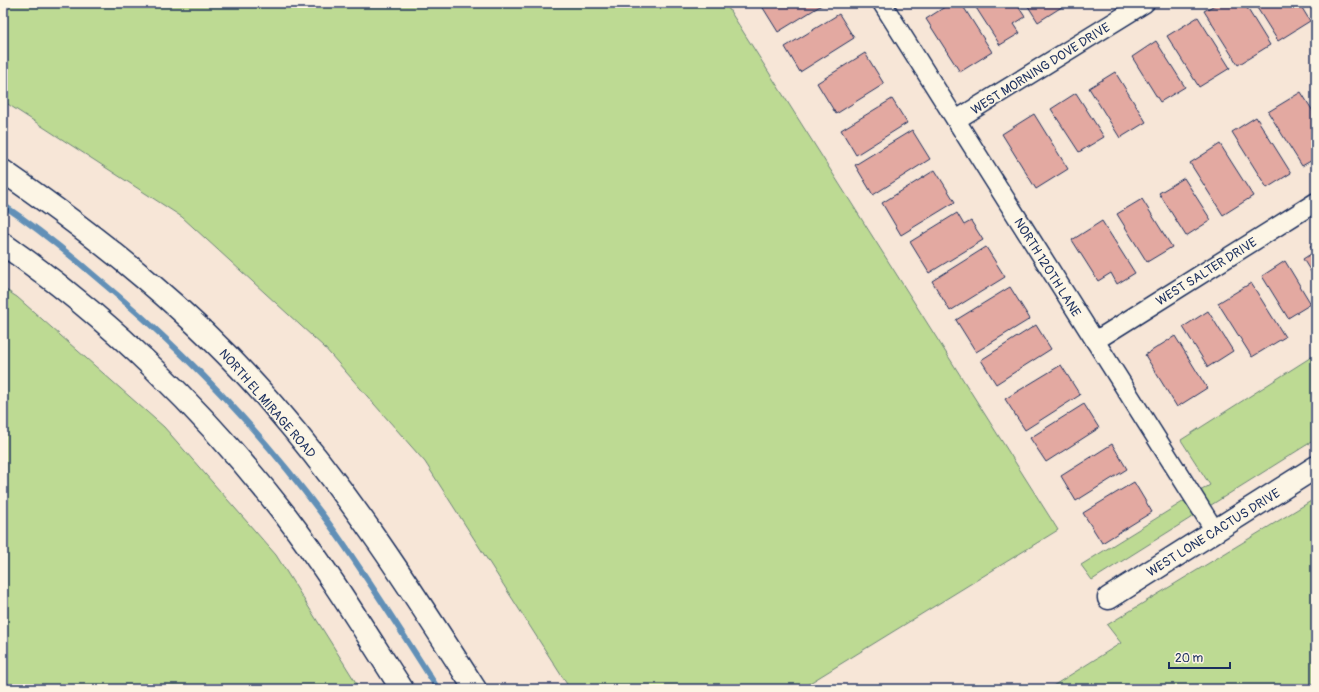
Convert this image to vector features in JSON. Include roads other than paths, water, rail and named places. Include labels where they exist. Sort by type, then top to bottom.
[{"type":"main road","name":"NORTH EL MIRAGE ROAD","points":[[3,171],[90,233],[158,289],[203,331],[273,404],[363,518],[475,689]]},
{"type":"main road","points":[[3,244],[73,298],[131,347],[231,450],[286,516],[317,558],[402,689]]},
{"type":"main road","name":"WEST LONE CACTUS DRIVE","points":[[1109,598],[1316,467]]},
{"type":"street","name":"NORTH 120TH LANE","points":[[882,3],[1215,531]]},
{"type":"street","name":"WEST MORNING DOVE DRIVE","points":[[956,120],[1145,3]]},
{"type":"street","name":"WEST SALTER DRIVE","points":[[1095,341],[1316,202]]},
{"type":"waterway","points":[[3,205],[63,249],[130,306],[193,366],[253,429],[282,463],[335,532],[438,689]]}]
